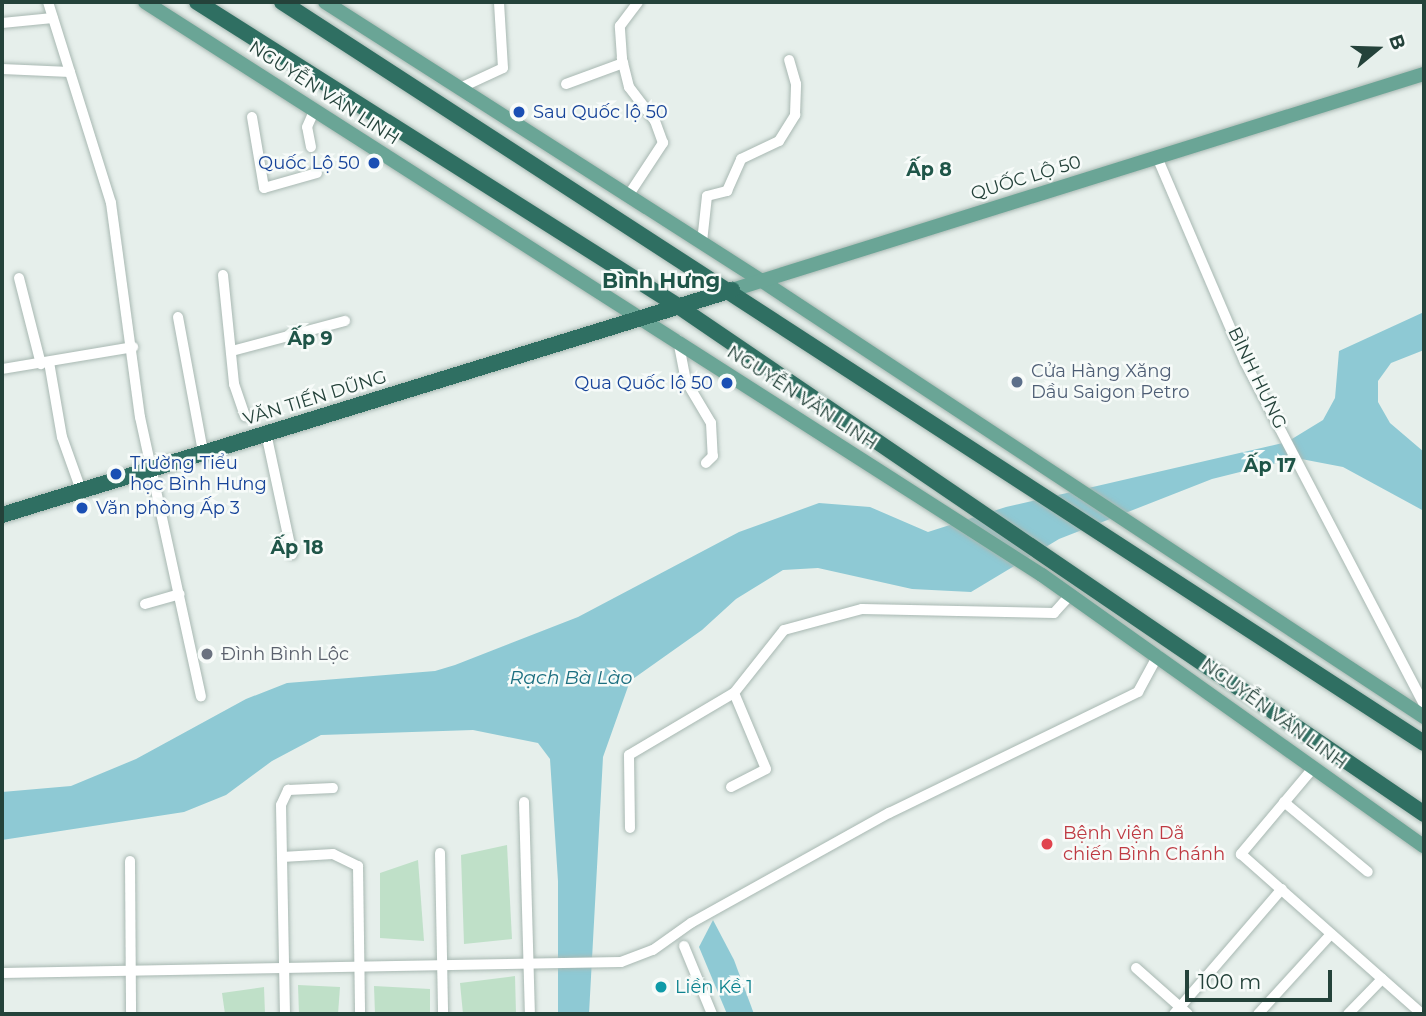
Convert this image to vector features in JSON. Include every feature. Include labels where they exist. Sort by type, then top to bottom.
[{"type":"highway","name":"NGUYỄN VĂN LINH","points":[[197,2],[678,306],[1424,814]]},
{"type":"highway","points":[[282,2],[732,290],[1424,744]]},
{"type":"highway","name":"QUỐC LỘ 50","points":[[639,318],[732,290]]},
{"type":"highway","name":"VĂN TIẾN DŨNG","points":[[2,514],[639,318]]},
{"type":"main road","name":"NGUYỄN VĂN LINH","points":[[145,2],[1071,594],[1424,846]]},
{"type":"main road","points":[[325,2],[762,281],[1000,442],[1424,717]]},
{"type":"main road","name":"QUỐC LỘ 50","points":[[732,290],[1424,74]]},
{"type":"main road","points":[[991,459],[1000,442]]},
{"type":"street","points":[[48,2],[111,203],[150,470],[201,696]]},
{"type":"street","points":[[460,88],[503,68],[499,2]]},
{"type":"street","points":[[628,196],[663,144],[655,121],[629,87],[623,63],[620,26],[638,2]]},
{"type":"street","points":[[2,23],[53,18]]},
{"type":"street","points":[[702,242],[708,196],[727,191],[741,159],[779,141],[794,115],[796,84],[789,60]]},
{"type":"street","points":[[566,84],[623,63]]},
{"type":"street","points":[[2,69],[70,72]]},
{"type":"street","points":[[311,147],[307,127],[314,109]]},
{"type":"street","points":[[252,117],[264,188],[317,173]]},
{"type":"street","name":"BÌNH HƯNG","points":[[1157,157],[1251,372],[1424,705]]},
{"type":"street","points":[[223,275],[234,384],[245,416]]},
{"type":"street","points":[[19,278],[45,363],[62,437],[81,490]]},
{"type":"street","points":[[178,317],[203,452]]},
{"type":"street","points":[[232,351],[345,321]]},
{"type":"street","points":[[678,341],[686,381],[712,423],[713,456],[706,463]]},
{"type":"street","points":[[2,369],[133,347]]},
{"type":"street","points":[[266,433],[292,554]]},
{"type":"street","points":[[145,604],[180,594]]},
{"type":"street","points":[[631,828],[629,755],[734,693],[785,630],[862,609],[1054,613],[1071,594]]},
{"type":"street","points":[[2,973],[285,967],[359,970],[528,965],[596,966],[653,950],[691,923],[889,813],[1138,692],[1158,655]]},
{"type":"street","points":[[732,787],[766,769],[734,693]]},
{"type":"street","points":[[1314,767],[1241,855],[1422,1014]]},
{"type":"street","points":[[285,1014],[281,805],[288,790],[333,788]]},
{"type":"street","points":[[524,802],[530,1014]]},
{"type":"street","points":[[1284,802],[1368,872]]},
{"type":"street","points":[[440,853],[443,1014]]},
{"type":"street","points":[[282,857],[333,854],[355,861],[360,1014]]},
{"type":"street","points":[[130,862],[131,1014]]},
{"type":"street","points":[[1136,968],[1181,1012],[1282,889]]},
{"type":"street","points":[[1258,1014],[1332,934]]},
{"type":"street","points":[[684,946],[712,1014]]},
{"type":"street","points":[[1348,1014],[1382,979]]},
{"type":"green space","points":[[507,845],[512,939],[464,944],[461,855]]},
{"type":"green space","points":[[418,860],[424,941],[380,938],[380,873]]},
{"type":"green space","points":[[515,976],[516,1014],[463,1014],[460,983]]},
{"type":"green space","points":[[298,985],[340,987],[338,1014],[299,1014]]},
{"type":"green space","points":[[374,986],[430,989],[430,1014],[375,1014]]},
{"type":"green space","points":[[264,987],[265,1014],[225,1014],[222,993]]},
{"type":"water","name":"Rạch Bà Lào","points":[[1424,312],[1424,350],[1391,363],[1378,381],[1378,402],[1390,423],[1424,452],[1424,511],[1343,467],[1296,458],[1212,479],[1059,539],[971,592],[912,589],[818,568],[783,570],[736,599],[702,630],[630,681],[603,757],[589,1014],[558,1014],[558,881],[550,759],[538,743],[473,730],[321,735],[272,761],[226,795],[184,812],[2,840],[2,792],[71,786],[136,759],[246,699],[287,683],[435,671],[455,665],[578,617],[739,532],[819,503],[870,507],[928,532],[1006,507],[1287,442],[1323,420],[1335,398],[1339,351]]},
{"type":"water","points":[[713,920],[734,960],[754,1014],[727,1014],[699,947]]},
{"type":"place","name":"Sau Quốc lộ 50","points":[[519,112]]},
{"type":"place","name":"Quốc Lộ 50","points":[[374,163]]},
{"type":"place","name":"Cửa Hàng Xăng Dầu Saigon Petro","points":[[1017,382]]},
{"type":"place","name":"Qua Quốc lộ 50","points":[[727,383]]},
{"type":"place","name":"Trường Tiểu học Bình Hưng","points":[[116,474]]},
{"type":"place","name":"Văn phòng Ấp 3","points":[[82,508]]},
{"type":"place","name":"Đình Bình Lộc","points":[[207,654]]},
{"type":"place","name":"Bệnh viện Dã chiến Bình Chánh","points":[[1047,844]]},
{"type":"place","name":"Liền Kề 1","points":[[661,987]]},
{"type":"district","name":"Ấp 8","points":[[929,170]]},
{"type":"district","name":"Bình Hưng","points":[[661,281]]},
{"type":"district","name":"Ấp 9","points":[[310,339]]},
{"type":"district","name":"Ấp 17","points":[[1270,466]]},
{"type":"district","name":"Ấp 18","points":[[297,548]]}]
